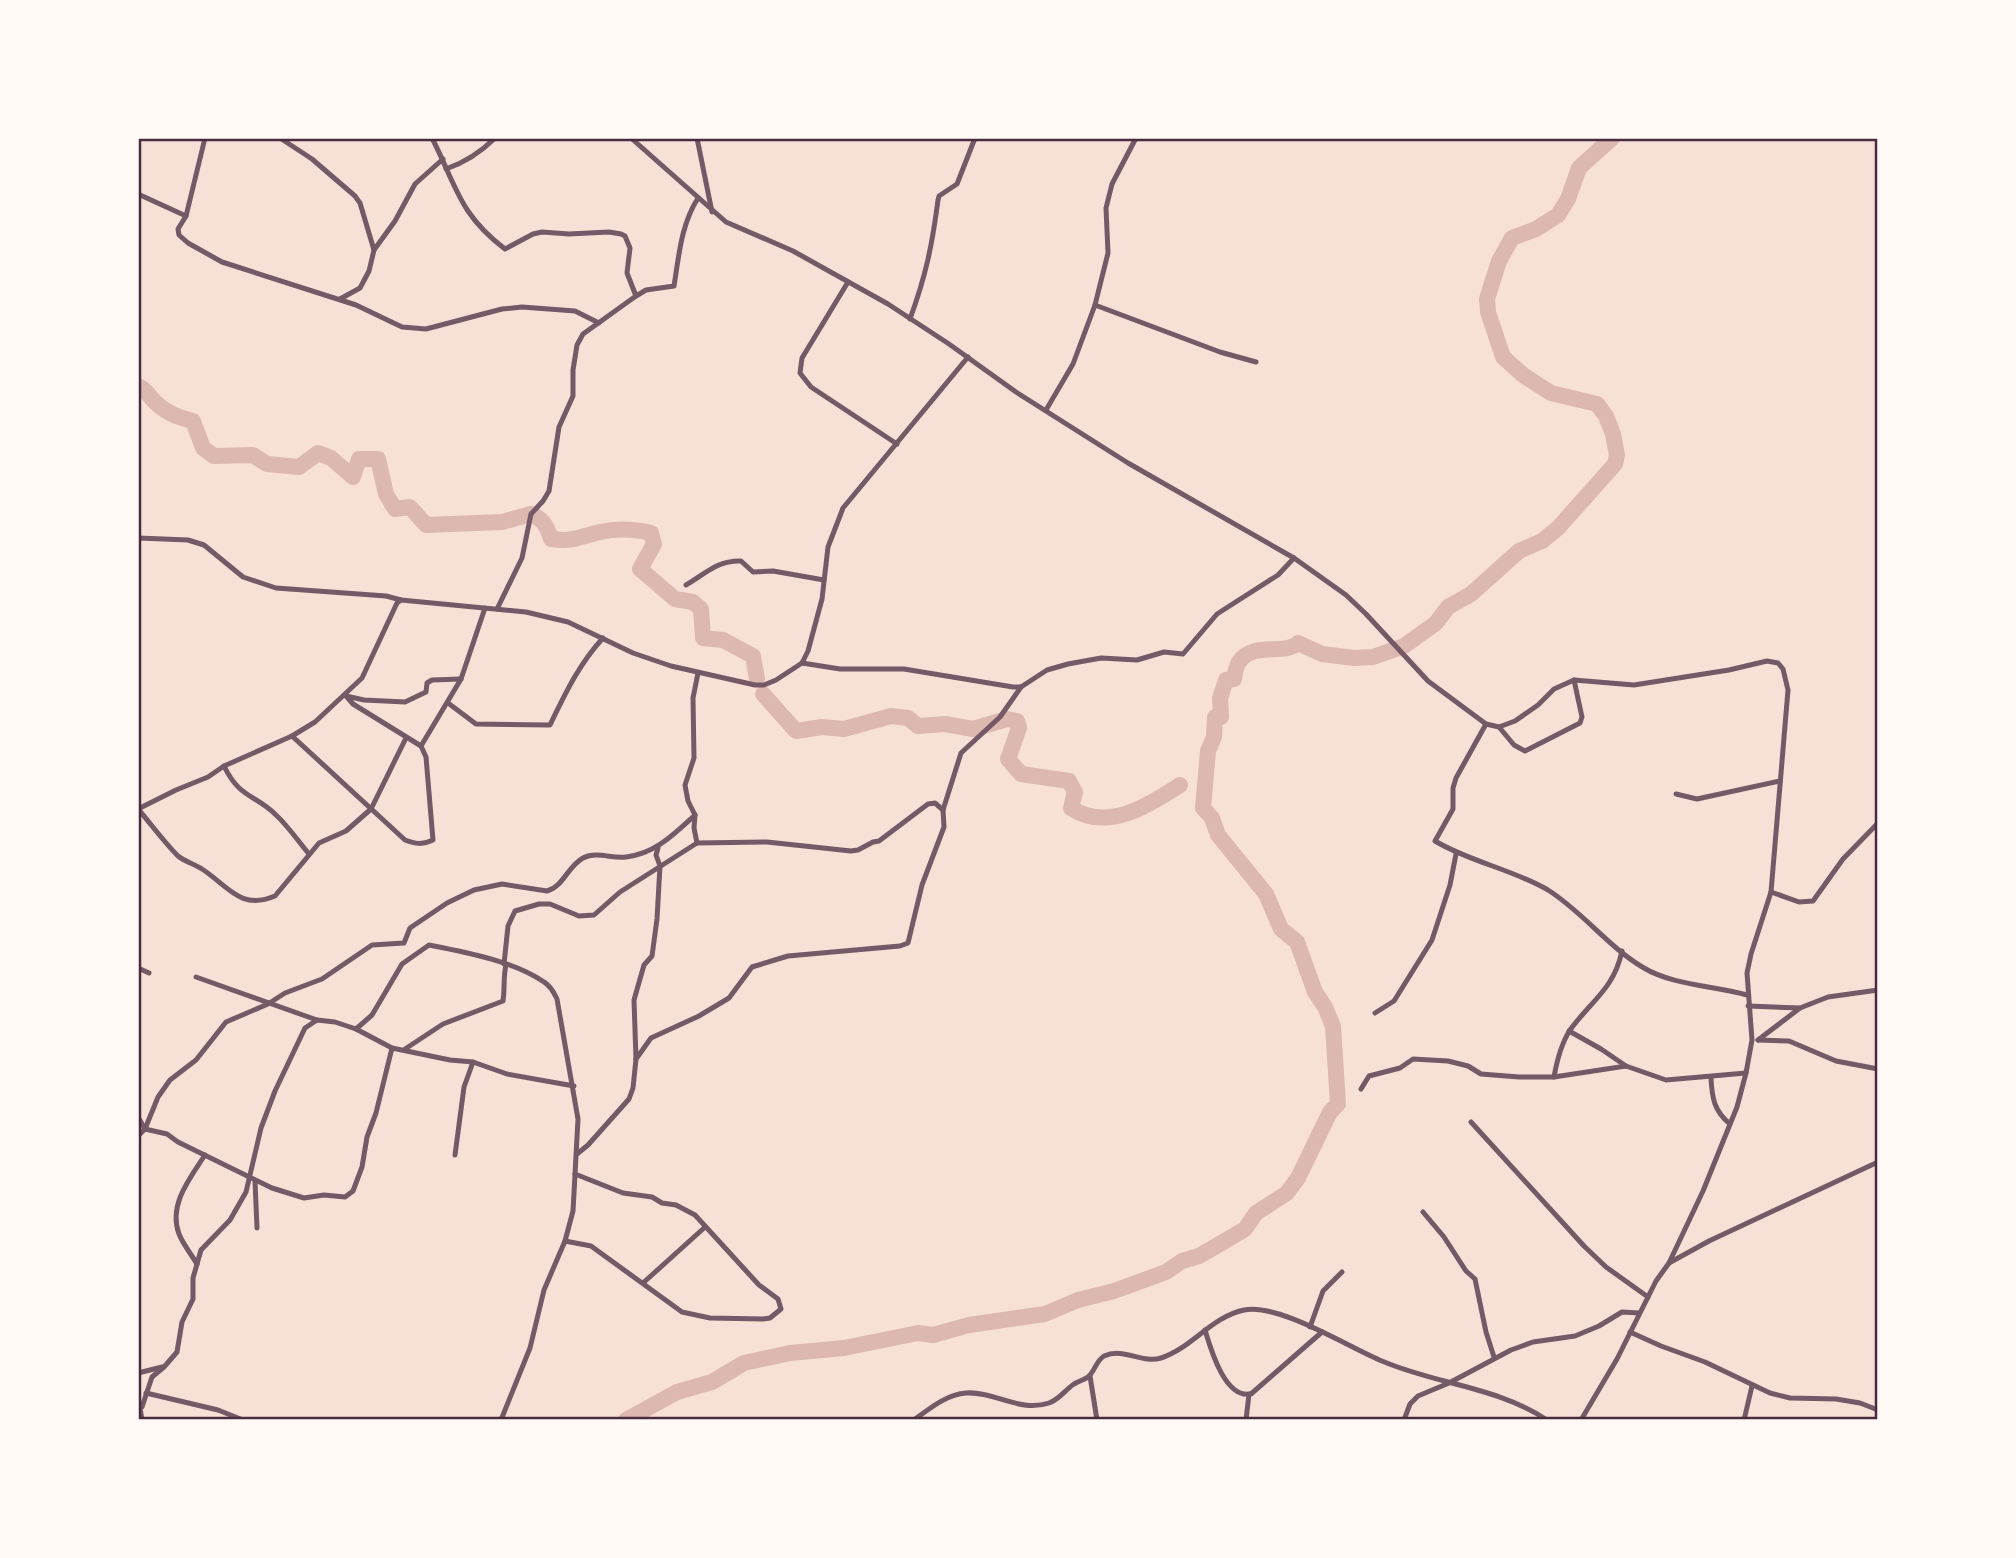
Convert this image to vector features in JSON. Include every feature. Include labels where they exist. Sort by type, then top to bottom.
[{"type":"street","points":[[205,138],[186,216],[178,229],[188,243],[203,252],[261,275],[339,299],[402,327],[413,329],[426,329],[502,309],[522,307],[575,311],[599,323]]},
{"type":"street","points":[[280,138],[312,159],[355,195],[360,202],[374,250]]},
{"type":"street","points":[[432,138],[454,189],[476,224],[506,249],[542,232],[609,232],[625,236],[629,248],[627,273],[636,296]]},
{"type":"street","points":[[446,169],[483,151],[495,138]]},
{"type":"street","points":[[631,138],[712,212],[742,231],[793,251],[911,319],[1128,463],[1294,558],[1366,614],[1428,681],[1486,724],[1499,727],[1515,721],[1554,690],[1574,680],[1634,685],[1729,670],[1767,661],[1778,663],[1783,669],[1788,690],[1771,892],[1747,973],[1748,1006],[1755,1040],[1730,1124],[1703,1191],[1670,1263],[1647,1297],[1581,1420]]},
{"type":"street","points":[[697,138],[712,212]]},
{"type":"street","points":[[911,319],[932,250],[939,196],[957,184],[975,138]]},
{"type":"street","points":[[1046,410],[1073,364],[1095,305],[1108,253],[1106,208],[1112,184],[1136,138]]},
{"type":"street","points":[[339,299],[360,288],[369,271],[374,250],[395,221],[415,184],[443,159]]},
{"type":"street","points":[[138,194],[186,216]]},
{"type":"street","points":[[497,609],[522,558],[531,514],[549,491],[559,427],[573,396],[577,345],[583,334],[636,296],[646,290],[674,286],[681,239],[689,211],[698,198]]},
{"type":"street","points":[[848,282],[802,358],[800,373],[811,387],[897,444]]},
{"type":"street","points":[[1095,305],[1220,352],[1256,362]]},
{"type":"street","points":[[138,538],[188,540],[204,545],[243,577],[275,588],[386,596],[401,600],[526,612],[568,622],[633,653],[698,673],[764,685],[802,663],[811,638],[824,580],[828,547],[843,508],[968,357]]},
{"type":"street","points":[[636,1059],[651,1038],[699,1016],[729,998],[752,967],[788,956],[900,946],[908,943],[922,885],[944,827],[943,810],[961,753],[994,724],[1021,687],[1047,670],[1068,664],[1101,658],[1137,660],[1164,652],[1183,654],[1217,614],[1278,575],[1294,558]]},
{"type":"street","points":[[686,584],[711,567],[733,560],[741,561],[753,572],[773,571],[824,580]]},
{"type":"street","points":[[401,600],[397,603],[362,678],[346,696],[315,722],[292,736],[138,809],[179,857],[203,869],[229,892],[248,899],[268,899],[275,896],[319,843],[354,825],[370,809],[406,738]]},
{"type":"street","points":[[421,746],[461,679],[485,608]]},
{"type":"street","points":[[448,703],[475,724],[550,725],[570,682],[589,653],[603,638]]},
{"type":"street","points":[[802,663],[840,669],[904,669],[1021,687]]},
{"type":"street","points":[[697,843],[695,815],[688,801],[685,785],[694,758],[693,698],[698,673]]},
{"type":"street","points":[[346,696],[405,702],[426,692],[427,683],[432,680],[461,679]]},
{"type":"street","points":[[1499,727],[1514,745],[1525,751],[1580,723],[1582,717],[1574,680]]},
{"type":"street","points":[[292,736],[405,841],[415,844],[433,840],[426,757],[421,746],[353,704],[346,696]]},
{"type":"street","points":[[1486,724],[1456,778],[1453,809],[1435,841],[1456,854],[1480,860],[1547,890],[1577,911],[1644,968],[1666,978],[1747,995]]},
{"type":"street","points":[[224,766],[229,777],[243,793],[275,813],[309,854]]},
{"type":"street","points":[[1676,794],[1697,799],[1780,781]]},
{"type":"street","points":[[405,1049],[443,1024],[503,1001],[508,926],[515,911],[539,904],[550,904],[579,916],[594,915],[620,892],[697,843],[767,842],[851,852],[879,841],[928,804],[934,803],[943,810]]},
{"type":"street","points":[[138,1136],[145,1129],[158,1097],[170,1080],[196,1060],[226,1022],[268,1004],[285,993],[322,979],[372,945],[404,943],[410,928],[447,903],[474,890],[502,884],[553,890],[572,866],[585,857],[606,855],[624,858],[658,848],[695,815]]},
{"type":"street","points":[[1771,892],[1799,902],[1813,901],[1843,859],[1878,823]]},
{"type":"street","points":[[577,1154],[629,1099],[633,1088],[636,1059],[634,1000],[643,965],[652,956],[660,866],[656,855],[658,848]]},
{"type":"street","points":[[1375,1013],[1394,1001],[1432,940],[1450,885],[1456,854]]},
{"type":"street","points":[[356,1030],[372,1015],[402,964],[429,945],[505,964],[544,981],[557,999],[578,1119],[573,1211],[565,1241],[544,1290],[530,1348],[501,1420]]},
{"type":"street","points":[[1554,1077],[1557,1057],[1569,1031],[1612,979],[1622,951]]},
{"type":"street","points":[[138,968],[149,973]]},
{"type":"street","points":[[196,977],[317,1020],[335,1022],[392,1048],[473,1062],[507,1073],[574,1086]]},
{"type":"street","points":[[1755,1040],[1800,1008],[1828,997],[1878,990]]},
{"type":"street","points":[[1748,1006],[1800,1008]]},
{"type":"street","points":[[142,1420],[142,1407],[152,1377],[177,1352],[182,1322],[193,1299],[193,1278],[201,1250],[230,1220],[246,1192],[261,1128],[275,1091],[305,1028],[317,1020]]},
{"type":"street","points":[[1569,1031],[1626,1066],[1666,1080],[1746,1073]]},
{"type":"street","points":[[1755,1040],[1789,1041],[1836,1061],[1878,1069]]},
{"type":"street","points":[[138,1117],[145,1129],[167,1133],[178,1142],[255,1181],[304,1198],[324,1195],[345,1197],[351,1194],[362,1167],[392,1048]]},
{"type":"street","points":[[1361,1090],[1367,1077],[1406,1066],[1413,1059],[1461,1063],[1490,1076],[1554,1077],[1626,1066]]},
{"type":"street","points":[[455,1155],[464,1087],[473,1062]]},
{"type":"street","points":[[1710,1078],[1713,1103],[1730,1124]]},
{"type":"street","points":[[1471,1122],[1584,1246],[1606,1267],[1647,1297]]},
{"type":"street","points":[[197,1264],[180,1237],[177,1219],[181,1194],[205,1155]]},
{"type":"street","points":[[1670,1263],[1709,1241],[1878,1162]]},
{"type":"street","points":[[565,1241],[591,1246],[674,1309],[692,1315],[763,1319],[778,1313],[781,1307],[778,1299],[759,1285],[704,1228],[695,1215],[676,1205],[623,1193],[575,1174]]},
{"type":"street","points":[[255,1181],[257,1228]]},
{"type":"street","points":[[1423,1212],[1444,1237],[1466,1271],[1475,1279],[1494,1357]]},
{"type":"street","points":[[643,1283],[704,1228]]},
{"type":"street","points":[[1310,1327],[1323,1291],[1342,1272]]},
{"type":"street","points":[[1097,1420],[1090,1376],[1106,1355],[1117,1353],[1149,1360],[1160,1358],[1172,1354],[1232,1313],[1256,1309],[1322,1332],[1383,1362],[1508,1400],[1547,1420]]},
{"type":"street","points":[[1404,1420],[1410,1404],[1418,1396],[1449,1383],[1494,1357],[1533,1342],[1586,1333],[1622,1312],[1639,1313]]},
{"type":"street","points":[[1205,1330],[1219,1368],[1239,1394],[1249,1394],[1322,1332]]},
{"type":"street","points":[[1630,1332],[1705,1362],[1752,1386],[1790,1398],[1836,1399],[1878,1410]]},
{"type":"street","points":[[138,1373],[164,1367]]},
{"type":"street","points":[[914,1420],[942,1401],[966,1393],[1024,1405],[1045,1404],[1090,1376]]},
{"type":"street","points":[[1744,1420],[1752,1386]]},
{"type":"street","points":[[146,1393],[218,1410],[243,1420]]},
{"type":"street","points":[[1246,1420],[1249,1394]]},
{"type":"street","points":[[138,1396],[142,1407]]},
{"type":"waterway","points":[[626,1420],[677,1392],[712,1382],[744,1363],[790,1353],[844,1348],[918,1333],[933,1335],[969,1325],[1045,1314],[1078,1300],[1114,1291],[1166,1272],[1182,1261],[1199,1256],[1245,1229],[1256,1213],[1287,1193],[1298,1178],[1330,1112],[1338,1104],[1333,1026],[1315,992],[1297,942],[1281,929],[1266,894],[1218,835],[1212,818],[1203,808],[1208,751],[1214,737],[1215,717],[1221,717],[1220,698],[1226,680],[1234,679],[1239,662],[1252,652],[1292,647],[1298,643],[1322,654],[1354,658],[1373,657],[1404,646],[1436,623],[1448,607],[1471,594],[1519,551],[1542,541],[1558,528],[1615,464],[1617,455],[1613,434],[1606,416],[1597,404],[1551,393],[1523,375],[1503,357],[1488,312],[1487,299],[1499,261],[1512,238],[1536,229],[1558,215],[1568,199],[1579,168],[1612,138]]},
{"type":"waterway","points":[[138,386],[163,409],[193,421],[203,448],[214,456],[253,455],[267,464],[299,467],[318,453],[331,458],[353,477],[359,459],[378,459],[386,494],[395,509],[410,507],[426,525],[502,522],[531,514],[544,524],[551,539],[571,539],[619,530],[651,533],[654,544],[640,569],[675,599],[693,602],[701,609],[703,638],[723,640],[753,656],[757,679]]},
{"type":"waterway","points":[[763,694],[796,731],[822,727],[844,729],[891,716],[908,718],[918,726],[945,724],[973,729],[1007,719],[1017,721],[1019,728],[1008,759],[1021,774],[1069,781],[1075,792],[1071,808],[1085,815],[1113,817],[1127,813],[1155,801],[1180,785]]}]
